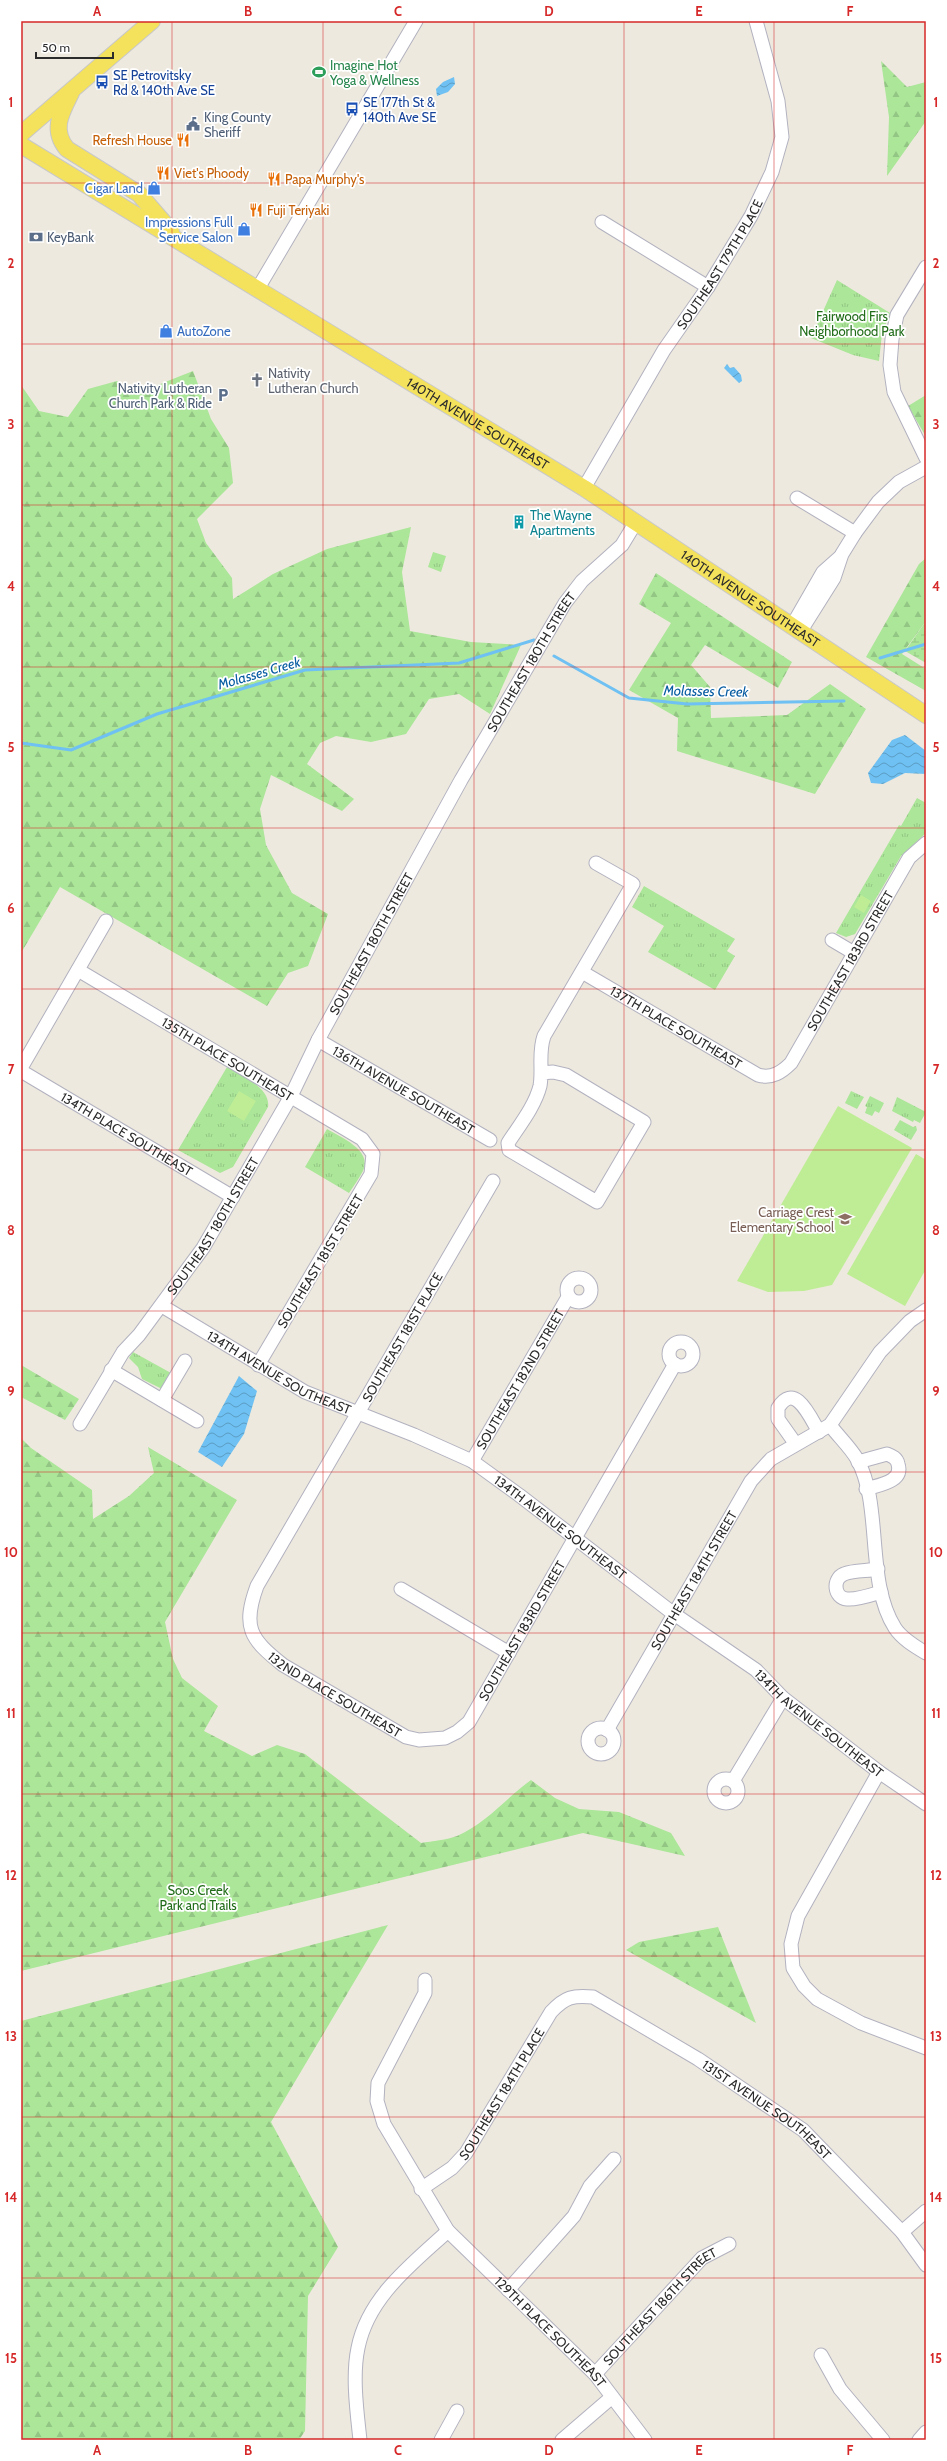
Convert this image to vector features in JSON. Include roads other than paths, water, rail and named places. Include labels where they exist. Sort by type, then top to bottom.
[{"type":"main road","points":[[21,134],[71,93],[152,21]]},
{"type":"main road","points":[[71,93],[57,123],[62,143],[67,149],[138,194],[181,243]]},
{"type":"main road","name":"140TH AVENUE SOUTHEAST","points":[[21,145],[584,488],[926,715]]},
{"type":"street","points":[[258,290],[416,21]]},
{"type":"street","name":"SOUTHEAST 179TH PLACE","points":[[584,488],[664,350],[708,287],[751,216],[772,172],[782,137],[778,101],[756,21]]},
{"type":"street","points":[[602,222],[708,287]]},
{"type":"street","points":[[926,267],[897,315],[892,339],[890,365],[894,392],[926,458]]},
{"type":"street","points":[[796,629],[834,578],[842,554],[855,533],[878,502],[899,482],[926,467]]},
{"type":"street","points":[[796,498],[855,533]]},
{"type":"street","name":"SOUTHEAST 180TH STREET","points":[[80,1424],[123,1352],[139,1335],[162,1306],[203,1248],[291,1096],[318,1040],[469,766],[565,602],[582,581],[622,545],[636,522]]},
{"type":"street","name":"SOUTHEAST 183RD STREET","points":[[773,1075],[784,1070],[791,1063],[909,858],[926,843]]},
{"type":"street","points":[[541,1073],[553,1072],[566,1076],[644,1122],[597,1202],[509,1150],[508,1143],[538,1093],[541,1073],[540,1051],[544,1036],[633,884],[596,863]]},
{"type":"street","points":[[21,1070],[106,922]]},
{"type":"street","points":[[832,940],[854,953]]},
{"type":"street","name":"135TH PLACE SOUTHEAST","points":[[78,970],[362,1139],[372,1154]]},
{"type":"street","name":"137TH PLACE SOUTHEAST","points":[[582,972],[758,1075],[766,1077],[773,1075]]},
{"type":"street","name":"136TH AVENUE SOUTHEAST","points":[[318,1040],[490,1140]]},
{"type":"street","name":"134TH PLACE SOUTHEAST","points":[[21,1070],[233,1197]]},
{"type":"street","name":"SOUTHEAST 181ST STREET","points":[[258,1365],[371,1174],[372,1154]]},
{"type":"street","name":"SOUTHEAST 181ST PLACE","points":[[250,1621],[251,1602],[257,1586],[493,1181]]},
{"type":"street","name":"SOUTHEAST 182ND STREET","points":[[472,1461],[568,1297]]},
{"type":"street","name":"134TH AVENUE SOUTHEAST","points":[[162,1306],[305,1392],[414,1434],[472,1461],[519,1495],[575,1540],[674,1614],[756,1670],[783,1698],[879,1772],[926,1804]]},
{"type":"street","name":"SOUTHEAST 184TH STREET","points":[[607,1730],[752,1481],[771,1459],[795,1443],[830,1425],[880,1352],[910,1321],[926,1310]]},
{"type":"street","points":[[162,1400],[186,1361]]},
{"type":"street","name":"SOUTHEAST 183RD STREET","points":[[440,1738],[457,1732],[469,1722],[675,1364]]},
{"type":"street","points":[[111,1370],[197,1421]]},
{"type":"street","points":[[795,1443],[778,1419],[778,1408],[785,1400],[791,1399],[801,1403],[819,1432]]},
{"type":"street","points":[[830,1425],[858,1462],[866,1489],[881,1592],[895,1629],[913,1645],[926,1653]]},
{"type":"street","points":[[858,1462],[886,1454],[895,1458],[899,1466],[898,1475],[891,1481],[866,1489]]},
{"type":"street","points":[[878,1569],[844,1574],[837,1580],[836,1589],[840,1596],[849,1600],[881,1592]]},
{"type":"street","points":[[401,1589],[508,1653]]},
{"type":"street","name":"132ND PLACE SOUTHEAST","points":[[250,1621],[252,1635],[265,1651],[283,1665],[406,1737],[419,1740],[440,1738]]},
{"type":"street","points":[[733,1781],[783,1698]]},
{"type":"street","points":[[879,1772],[798,1916],[791,1944],[793,1968],[804,1986],[817,1999],[861,2024],[926,2048]]},
{"type":"street","name":"129TH PLACE SOUTHEAST","points":[[426,1980],[426,1993],[378,2083],[376,2102],[384,2124],[422,2190],[448,2231],[595,2374],[645,2440]]},
{"type":"street","name":"SOUTHEAST 184TH PLACE","points":[[422,2190],[452,2168],[466,2152],[551,2012],[563,2000],[576,1995]]},
{"type":"street","name":"131ST AVENUE SOUTHEAST","points":[[576,1995],[593,1997],[691,2055],[803,2130],[902,2232],[926,2265]]},
{"type":"street","points":[[508,2290],[574,2216],[590,2186],[614,2159]]},
{"type":"street","points":[[902,2232],[926,2212]]},
{"type":"street","points":[[360,2440],[356,2398],[358,2348],[368,2321],[383,2294],[405,2270],[448,2231]]},
{"type":"street","name":"SOUTHEAST 186TH STREET","points":[[595,2374],[702,2258],[729,2244]]},
{"type":"street","points":[[821,2355],[840,2389],[883,2440]]},
{"type":"street","points":[[562,2440],[612,2397]]},
{"type":"street","points":[[441,2440],[457,2411]]},
{"type":"street","points":[[919,2440],[926,2432]]},
{"type":"water","points":[[454,77],[455,84],[448,92],[437,96],[436,89],[443,82]]},
{"type":"water","points":[[727,364],[730,368],[734,367],[741,375],[742,381],[739,383],[724,368]]},
{"type":"water","points":[[905,735],[926,751],[926,774],[905,773],[883,784],[871,783],[868,773],[892,740]]},
{"type":"water","points":[[239,1376],[257,1391],[244,1434],[222,1467],[198,1452]]},
{"type":"waterway","name":"Molasses Creek","points":[[21,743],[71,750],[157,714],[305,670],[459,663],[534,640]]},
{"type":"waterway","name":"Molasses Creek","points":[[880,658],[926,644]]},
{"type":"waterway","name":"Molasses Creek","points":[[554,656],[629,698],[687,704],[844,701]]},
{"type":"place","name":"Imagine Hot Yoga & Wellness","points":[[319,72]]},
{"type":"place","name":"SE Petrovitsky Rd & 140th Ave SE","points":[[102,82]]},
{"type":"place","name":"SE 177th St & 140th Ave SE","points":[[352,109]]},
{"type":"place","name":"King County Sheriff","points":[[193,124]]},
{"type":"place","name":"Refresh House","points":[[183,140]]},
{"type":"place","name":"Viet's Phoody","points":[[163,173]]},
{"type":"place","name":"Papa Murphy's","points":[[274,179]]},
{"type":"place","name":"Cigar Land","points":[[154,188]]},
{"type":"place","name":"Fuji Teriyaki","points":[[256,210]]},
{"type":"place","name":"Impressions Full Service Salon","points":[[244,229]]},
{"type":"place","name":"KeyBank","points":[[36,237]]},
{"type":"place","name":"AutoZone","points":[[166,331]]},
{"type":"place","name":"Nativity Lutheran Church","points":[[257,380]]},
{"type":"place","name":"Nativity Lutheran Church Park & Ride","points":[[223,395]]},
{"type":"place","name":"The Wayne Apartments","points":[[519,522]]},
{"type":"place","name":"Carriage Crest Elementary School","points":[[845,1219]]},
{"type":"park label","name":"Fairwood Firs Neighborhood Park","points":[[852,324]]},
{"type":"park label","name":"Soos Creek Park and Trails","points":[[198,1898]]}]
